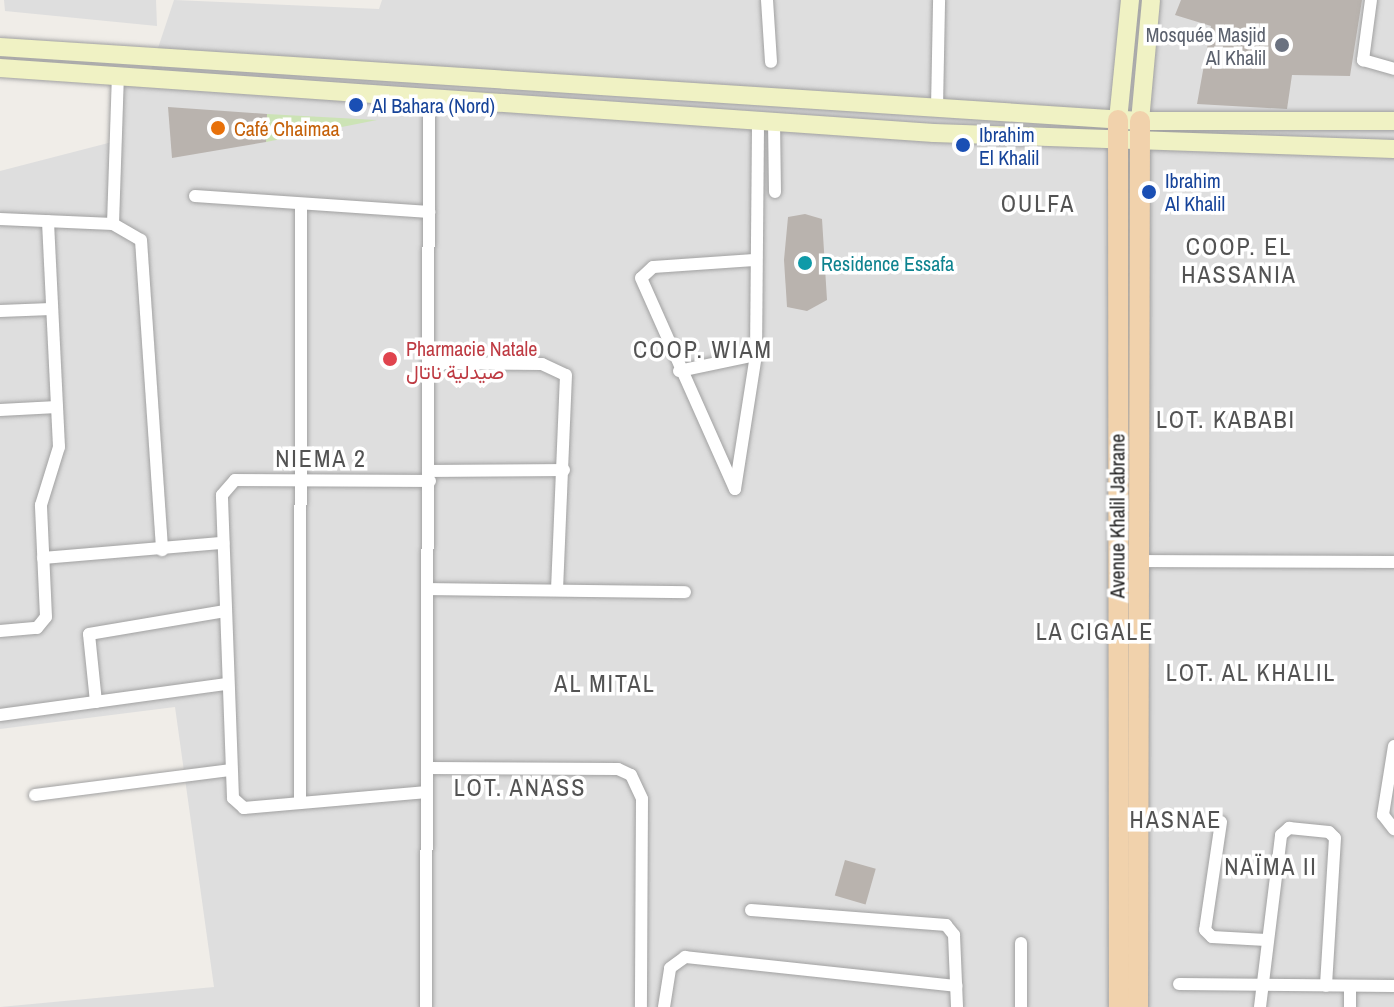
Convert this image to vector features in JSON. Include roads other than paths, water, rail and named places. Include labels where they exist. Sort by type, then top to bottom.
[{"type":"main road","points":[[1118,130],[1130,0]]},
{"type":"main road","points":[[1139,132],[1151,0]]},
{"type":"main road","points":[[0,47],[937,108],[1139,132],[1394,149]]},
{"type":"main road","points":[[0,68],[429,101],[766,120],[1118,130]]},
{"type":"main road","points":[[1139,132],[1394,121]]},
{"type":"main road","name":"Avenue Khalil Jabrane","points":[[1118,130],[1119,1007]]},
{"type":"main road","name":"Avenue Khalil Jabrane","points":[[1138,1007],[1136,561],[1139,132]]},
{"type":"street","points":[[767,0],[771,62]]},
{"type":"street","points":[[937,108],[939,0]]},
{"type":"street","points":[[1371,0],[1361,52],[1368,66],[1394,69]]},
{"type":"street","points":[[113,224],[118,76]]},
{"type":"street","points":[[426,1007],[429,101]]},
{"type":"street","points":[[766,120],[775,192]]},
{"type":"street","points":[[754,260],[669,265],[644,273],[644,295],[736,489],[756,355],[754,260],[766,120]]},
{"type":"street","points":[[195,196],[429,212]]},
{"type":"street","points":[[300,803],[301,204]]},
{"type":"street","points":[[0,219],[113,224],[136,234],[146,252],[162,550]]},
{"type":"street","points":[[0,631],[45,621],[41,505],[57,457],[48,221]]},
{"type":"street","points":[[0,311],[51,309]]},
{"type":"street","points":[[679,371],[756,355]]},
{"type":"street","points":[[429,363],[557,366],[567,382],[557,588]]},
{"type":"street","points":[[0,410],[57,407]]},
{"type":"street","points":[[427,792],[244,808],[230,794],[223,543],[227,482],[564,470]]},
{"type":"street","points":[[43,558],[223,543]]},
{"type":"street","points":[[1136,561],[1394,562]]},
{"type":"street","points":[[429,589],[557,588],[685,592]]},
{"type":"street","points":[[96,702],[89,634],[225,611]]},
{"type":"street","points":[[0,715],[227,684]]},
{"type":"street","points":[[1394,746],[1383,815],[1394,829]]},
{"type":"street","points":[[428,768],[618,769],[631,775],[642,799],[641,1007]]},
{"type":"street","points":[[35,795],[229,770]]},
{"type":"street","points":[[1221,822],[1205,930],[1212,937],[1266,940]]},
{"type":"street","points":[[1260,1007],[1260,986],[1281,835],[1289,828],[1329,832],[1335,838],[1326,986]]},
{"type":"street","points":[[751,910],[946,925],[954,935],[957,1007]]},
{"type":"street","points":[[1021,943],[1021,1007]]},
{"type":"street","points":[[664,1007],[670,968],[685,957],[956,986]]},
{"type":"street","points":[[1179,984],[1394,986]]},
{"type":"street","points":[[1350,986],[1350,1007]]},
{"type":"place","name":"Mosquée Masjid Al Khalil","points":[[1282,45]]},
{"type":"place","name":"Al Bahara (Nord)","points":[[356,105]]},
{"type":"place","name":"Café Chaimaa","points":[[218,128]]},
{"type":"place","name":"Ibrahim El Khalil","points":[[963,145]]},
{"type":"place","name":"Ibrahim Al Khalil","points":[[1149,192]]},
{"type":"place","name":"Residence Essafa","points":[[805,263]]},
{"type":"place","name":"Pharmacie Natale صيدلية ناتال","points":[[390,359]]},
{"type":"district","name":"OULFA","points":[[1038,204]]},
{"type":"district","name":"COOP. EL HASSANIA","points":[[1239,261]]},
{"type":"district","name":"COOP. WIAM","points":[[703,350]]},
{"type":"district","name":"LOT. KABABI","points":[[1226,420]]},
{"type":"district","name":"NIEMA 2","points":[[321,459]]},
{"type":"district","name":"LA CIGALE","points":[[1095,632]]},
{"type":"district","name":"LOT. AL KHALIL","points":[[1251,673]]},
{"type":"district","name":"AL MITAL","points":[[605,684]]},
{"type":"district","name":"LOT. ANASS","points":[[520,788]]},
{"type":"district","name":"HASNAE","points":[[1176,820]]},
{"type":"district","name":"NAÏMA II","points":[[1271,867]]}]
